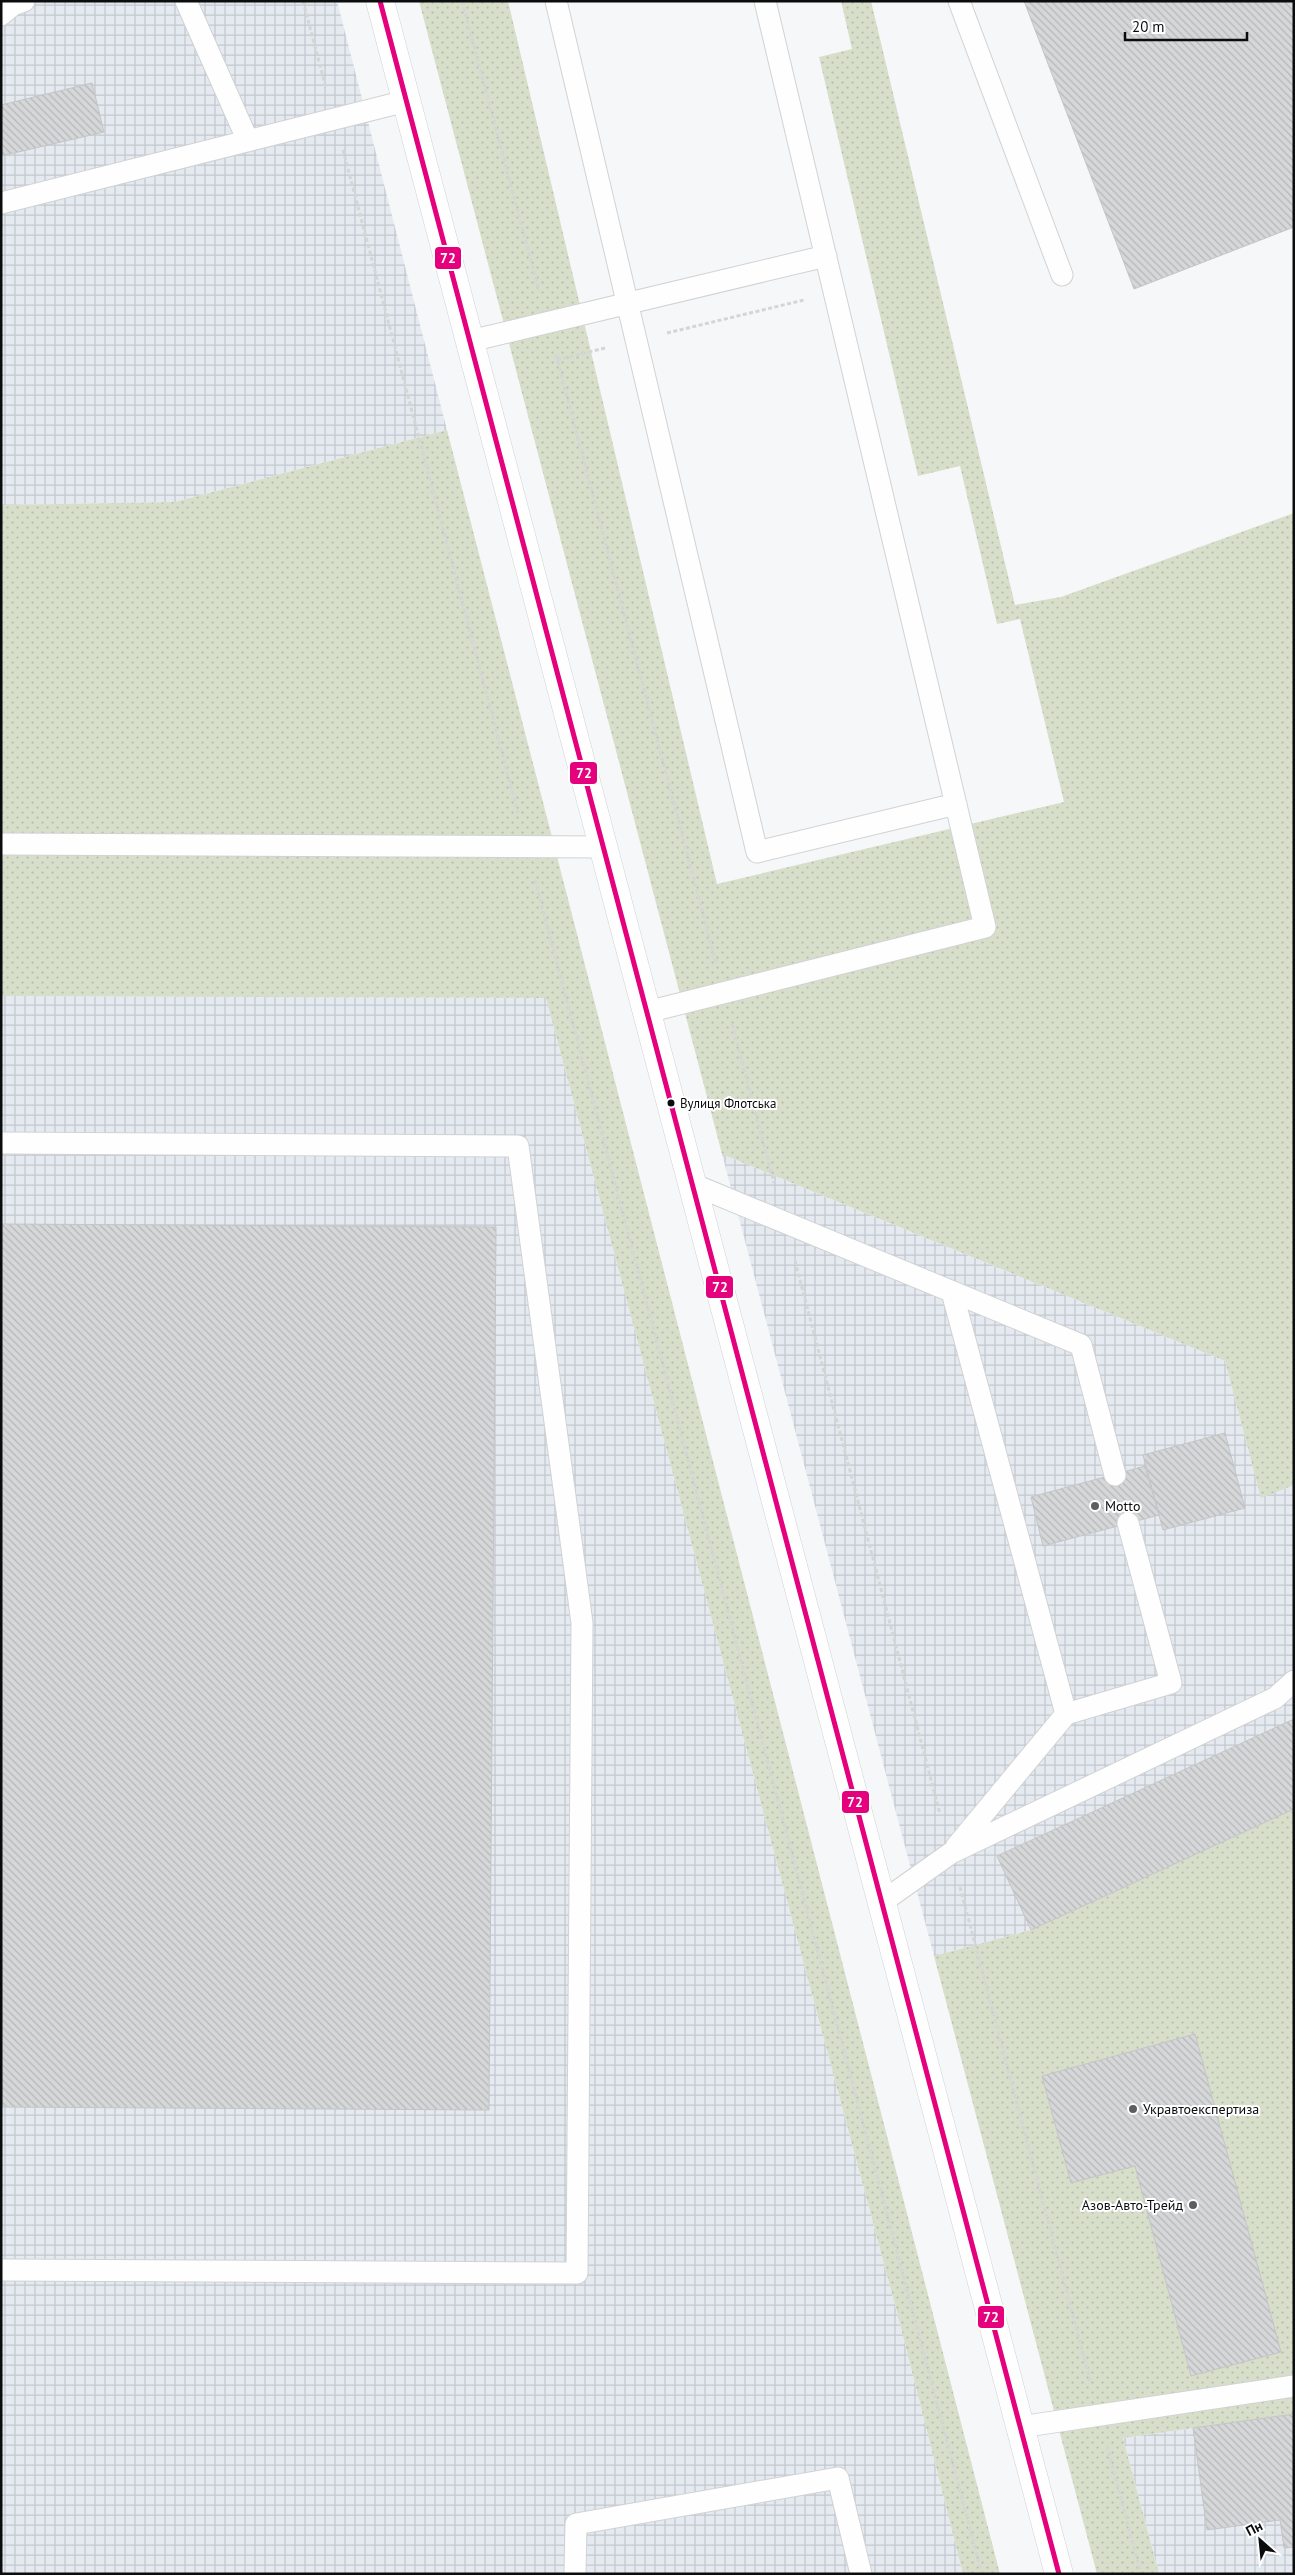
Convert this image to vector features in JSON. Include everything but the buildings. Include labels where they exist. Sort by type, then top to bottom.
[{"type":"street","points":[[380,1],[1059,2574]]},
{"type":"lane","points":[[186,1],[248,141]]},
{"type":"lane","points":[[556,1],[758,852],[956,804]]},
{"type":"lane","points":[[647,1012],[985,927],[765,1]]},
{"type":"lane","points":[[959,1],[1062,275]]},
{"type":"lane","points":[[1,203],[406,101]]},
{"type":"lane","points":[[470,341],[826,256]]},
{"type":"lane","points":[[1,844],[603,847]]},
{"type":"lane","points":[[1,1143],[518,1146],[582,1623],[577,2273],[1,2270]]},
{"type":"lane","points":[[692,1184],[1081,1345],[1115,1475]]},
{"type":"lane","points":[[952,1292],[1066,1714]]},
{"type":"lane","points":[[951,1853],[1066,1714],[1171,1683],[1128,1523]]},
{"type":"lane","points":[[882,1902],[951,1853],[1275,1698],[1294,1681]]},
{"type":"lane","points":[[1020,2427],[1294,2386]]},
{"type":"lane","points":[[575,2574],[576,2524],[838,2478],[861,2574]]},
{"type":"path","points":[[303,1],[982,2574]]},
{"type":"path","points":[[462,1],[1141,2574]]},
{"type":"path","points":[[557,360],[834,293]]},
{"type":"shaded area","points":[[1,1],[337,1],[447,430],[175,502],[1,505]]},
{"type":"shaded area","points":[[1,996],[546,998],[899,2320],[963,2574],[1,2574]]},
{"type":"shaded area","points":[[722,1154],[1225,1361],[1261,1497],[1294,1485],[1294,1809],[1031,1930],[934,1956]]},
{"type":"shaded area","points":[[1294,2414],[1294,2574],[1159,2574],[1123,2438]]},
{"type":"green space","points":[[419,1],[508,1],[717,884],[1064,802],[1020,619],[997,624],[960,466],[918,476],[819,57],[852,49],[841,1],[871,1],[1015,605],[1061,597],[1294,513],[1294,1485],[1261,1498],[1225,1361],[722,1154]]},
{"type":"green space","points":[[447,430],[1000,2574],[963,2574],[899,2320],[546,998],[1,996],[1,505],[175,502]]},
{"type":"green space","points":[[1294,1809],[1294,2414],[1123,2438],[1159,2574],[1097,2574],[934,1956],[1031,1930]]},
{"type":"transit line","name":"72","points":[[380,1],[1059,2574]]},
{"type":"place","name":"Вулиця Флотська","points":[[671,1103]]},
{"type":"place","name":"Motto","points":[[1095,1506]]},
{"type":"place","name":"Укравтоекспертиза","points":[[1133,2109]]},
{"type":"place","name":"Азов-Авто-Трейд","points":[[1193,2205]]}]
